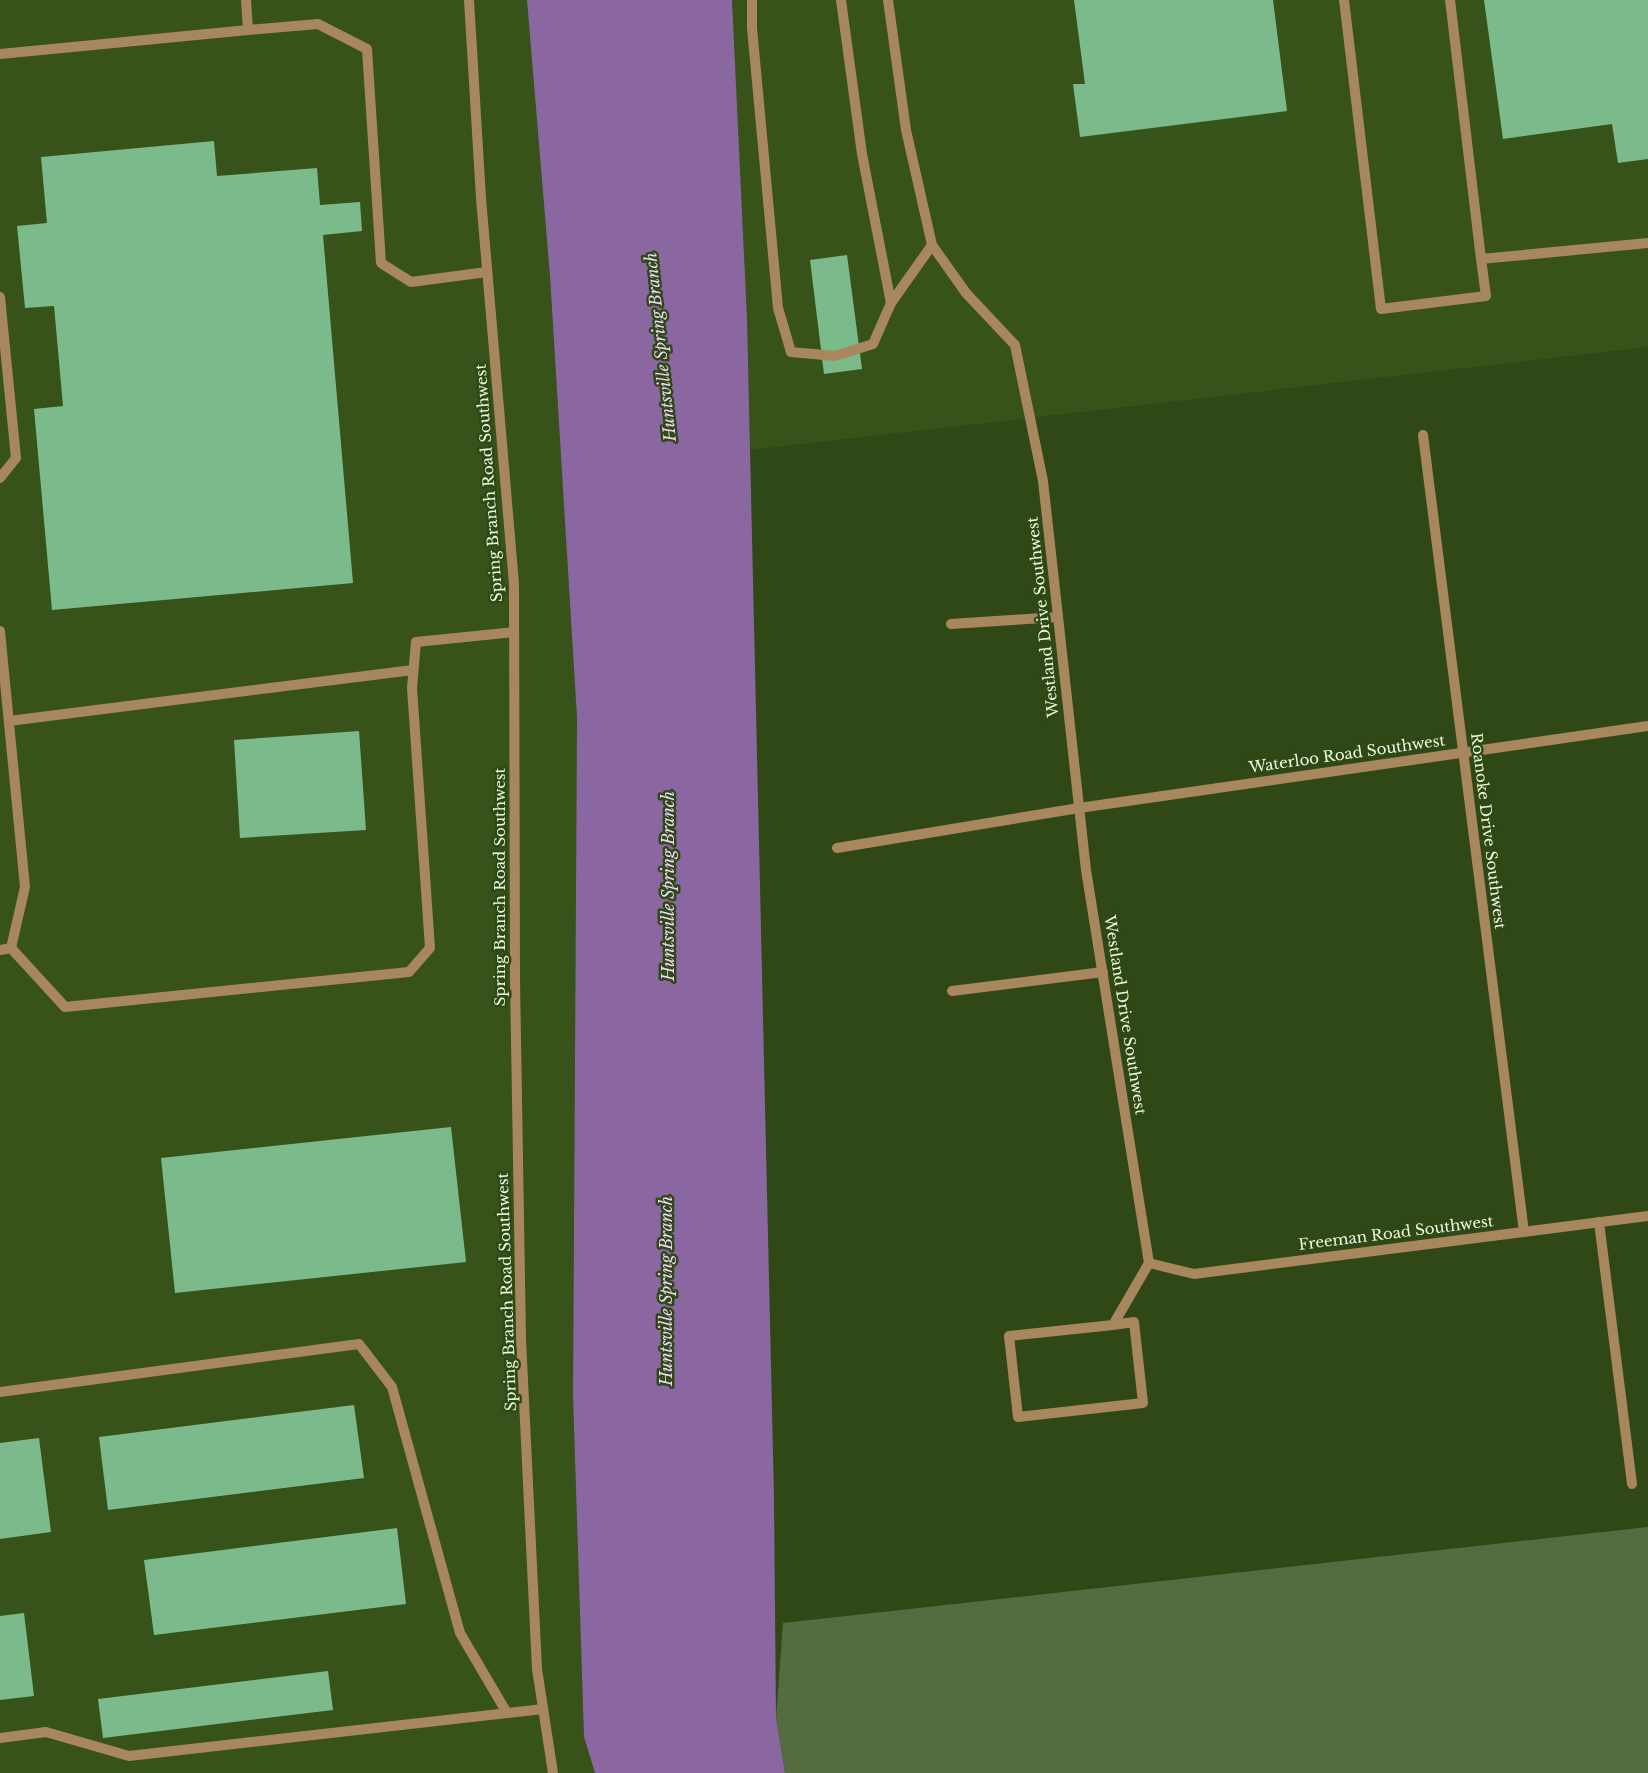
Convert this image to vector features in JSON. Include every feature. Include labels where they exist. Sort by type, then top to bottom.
[{"type":"street","points":[[246,0],[248,30]]},
{"type":"street","name":"Spring Branch Road Southwest","points":[[469,0],[481,198],[514,584],[515,979],[522,1339],[537,1670],[553,1773]]},
{"type":"street","points":[[752,0],[752,28],[778,308],[791,352],[835,356],[873,344],[891,303],[932,245]]},
{"type":"street","points":[[841,0],[862,154],[891,303]]},
{"type":"street","name":"Westland Drive Southwest","points":[[888,0],[906,130],[932,245],[966,293],[1014,345],[1043,481],[1086,870],[1149,1262]]},
{"type":"street","points":[[1344,0],[1381,309],[1486,296],[1450,0]]},
{"type":"street","points":[[0,54],[318,24],[366,49],[381,263],[411,282],[487,272]]},
{"type":"street","points":[[1480,259],[1648,244]]},
{"type":"street","points":[[0,297],[16,458],[0,478]]},
{"type":"street","name":"Roanoke Drive Southwest","points":[[1423,435],[1524,1232]]},
{"type":"street","points":[[951,624],[1058,617]]},
{"type":"street","points":[[0,631],[25,887],[11,948]]},
{"type":"street","points":[[11,948],[65,1007],[409,972],[430,948],[412,688],[416,642],[514,632]]},
{"type":"street","points":[[9,721],[413,670]]},
{"type":"street","name":"Waterloo Road Southwest","points":[[837,848],[1079,808],[1648,726]]},
{"type":"street","points":[[0,950],[11,948]]},
{"type":"street","points":[[952,991],[1103,972]]},
{"type":"street","name":"Freeman Road Southwest","points":[[1149,1262],[1194,1274],[1648,1216]]},
{"type":"street","points":[[1599,1222],[1632,1484]]},
{"type":"street","points":[[1113,1325],[1149,1262]]},
{"type":"street","points":[[1134,1322],[1143,1403],[1018,1417],[1009,1336],[1113,1325],[1134,1322]]},
{"type":"street","points":[[0,1392],[359,1344],[392,1386],[460,1633],[507,1713]]},
{"type":"street","points":[[0,1738],[46,1732],[129,1756],[543,1710]]},
{"type":"shaded area","points":[[0,0],[527,0],[550,276],[577,718],[573,1396],[584,1737],[595,1773],[0,1773]]},
{"type":"shaded area","points":[[732,0],[1648,0],[1648,347],[750,450],[747,318]]},
{"type":"shaded area","points":[[1648,1527],[1648,1773],[785,1773],[776,1718],[783,1623]]},
{"type":"water","name":"Huntsville Spring Branch","points":[[527,0],[732,0],[747,318],[774,1498],[776,1718],[785,1773],[595,1773],[584,1737],[573,1396],[577,718],[550,276]]},
{"type":"building","points":[[1074,0],[1273,0],[1287,111],[1080,137],[1073,84],[1085,84]]},
{"type":"building","points":[[1484,0],[1648,0],[1648,159],[1618,163],[1612,124],[1503,139]]},
{"type":"building","points":[[214,141],[217,176],[317,168],[320,205],[360,202],[362,231],[323,235],[353,583],[52,610],[34,409],[63,406],[54,306],[25,308],[17,226],[47,223],[41,157]]},
{"type":"building","points":[[847,255],[862,369],[824,374],[810,260]]},
{"type":"building","points":[[359,731],[366,830],[240,838],[234,740]]},
{"type":"building","points":[[451,1127],[466,1262],[175,1293],[161,1158]]},
{"type":"building","points":[[354,1405],[364,1478],[108,1510],[99,1437]]},
{"type":"building","points":[[39,1438],[51,1532],[0,1539],[0,1443]]},
{"type":"building","points":[[397,1528],[406,1604],[154,1635],[144,1560]]},
{"type":"building","points":[[24,1613],[34,1696],[0,1700],[0,1616]]},
{"type":"building","points":[[328,1671],[333,1710],[103,1738],[98,1699]]}]
